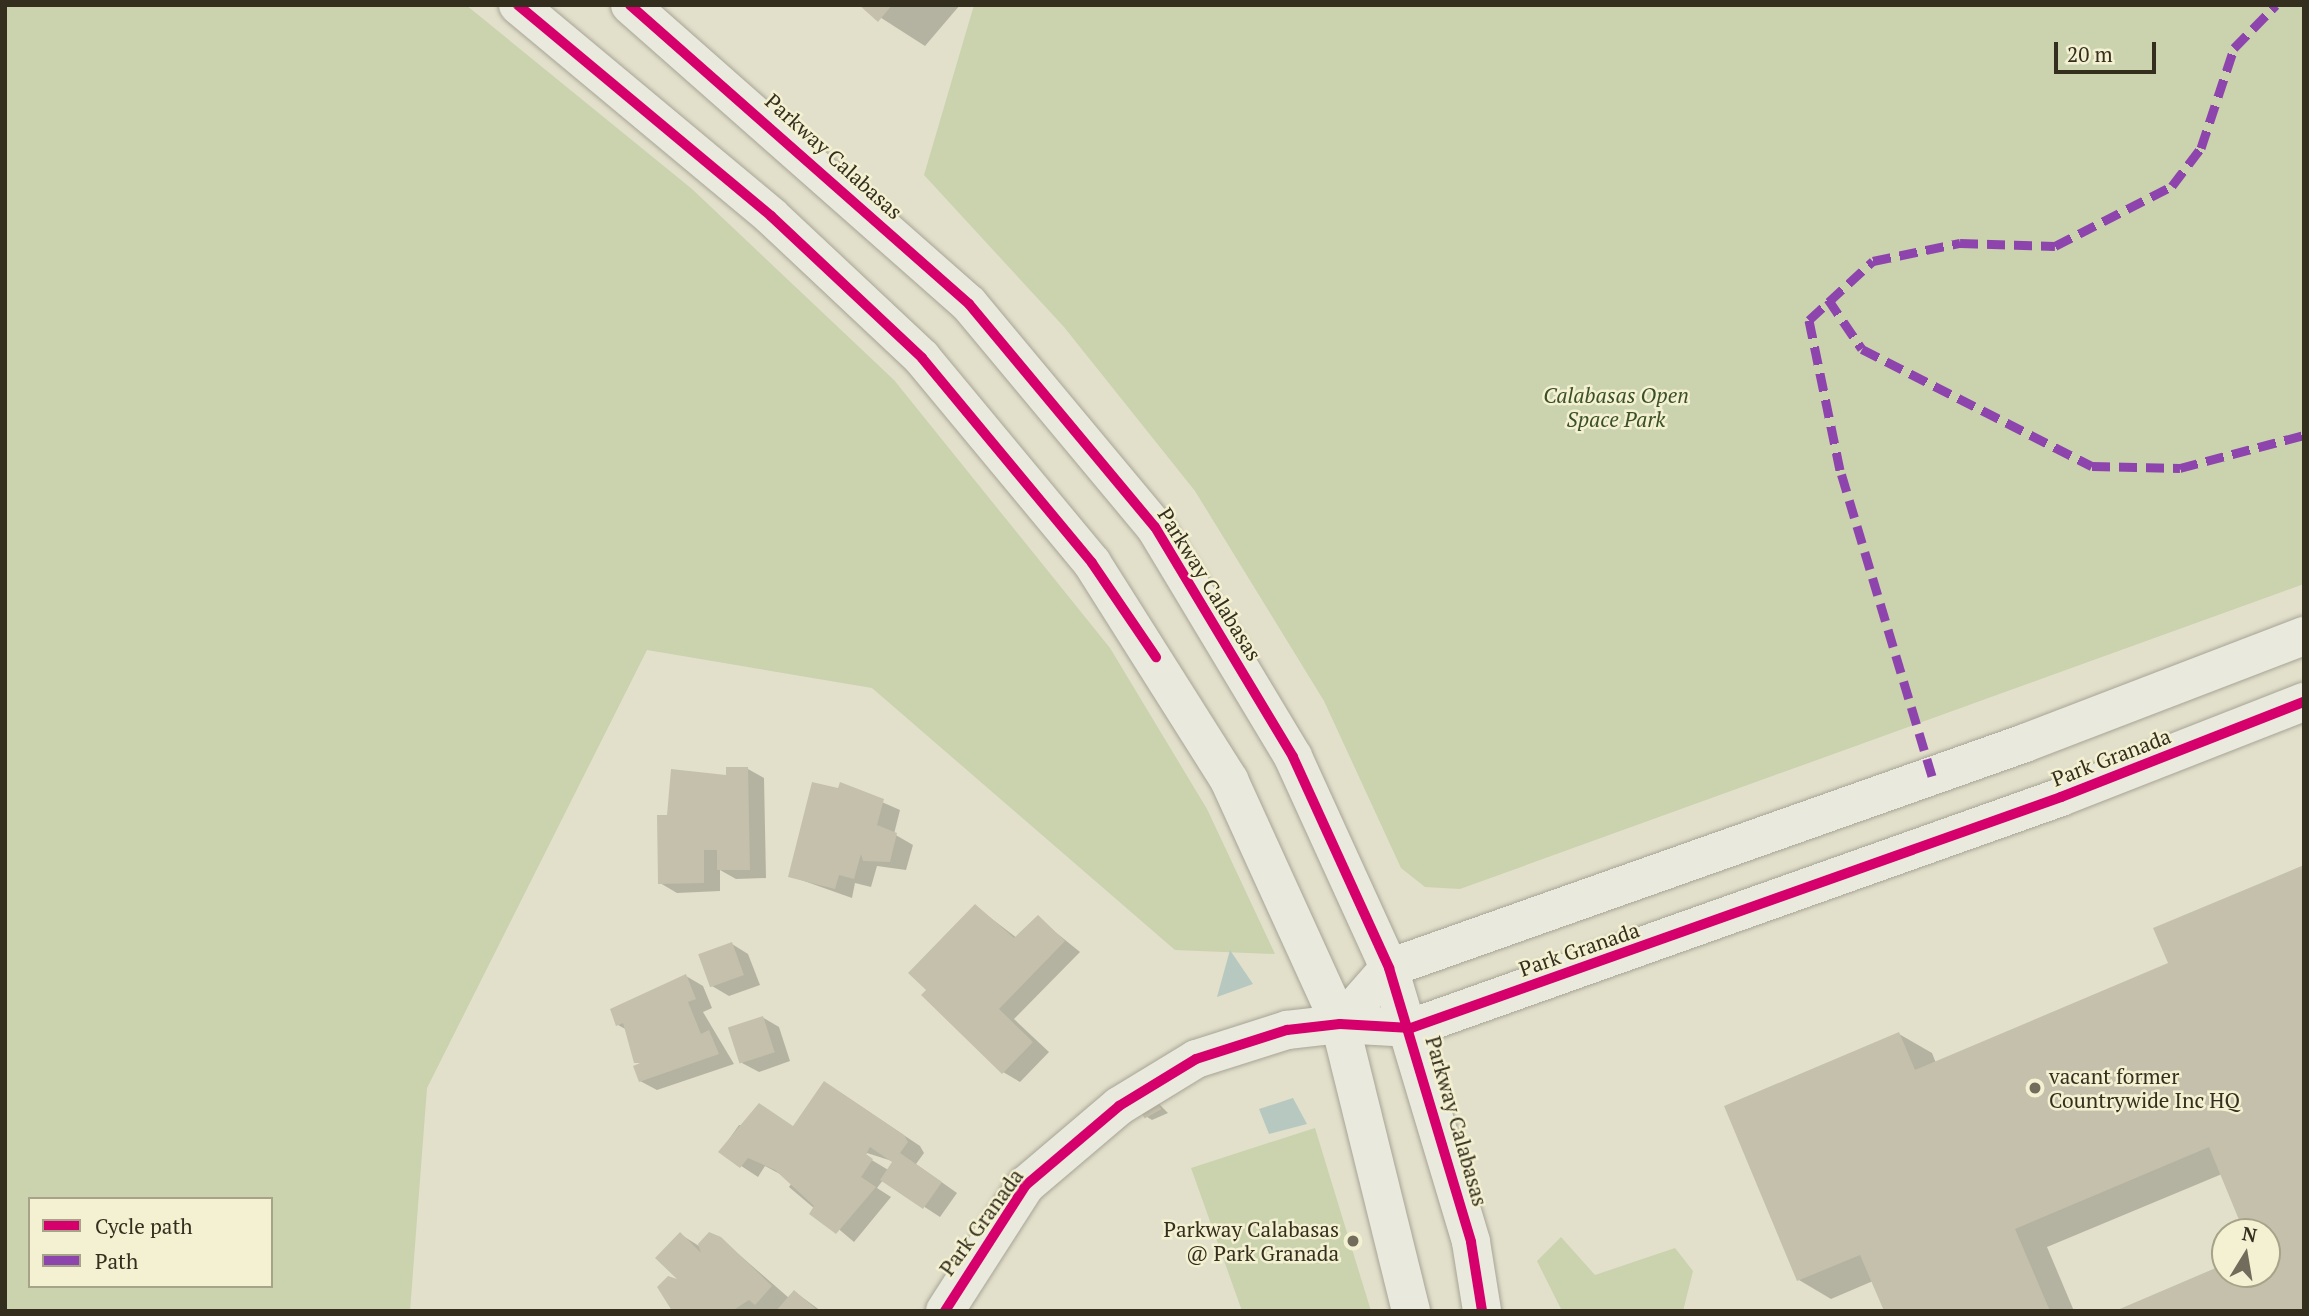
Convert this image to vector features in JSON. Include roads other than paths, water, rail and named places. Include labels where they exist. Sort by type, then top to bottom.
[{"type":"street","points":[[518,5],[771,216],[922,358],[1004,451],[1092,563],[1229,780],[1340,1024],[1411,1311]]},
{"type":"street","name":"Parkway Calabasas","points":[[630,5],[969,304],[1155,527],[1293,757],[1389,968],[1411,1028],[1471,1242],[1482,1311]]},
{"type":"street","name":"Park Granada","points":[[1340,1024],[1389,968],[2025,743],[2304,636]]},
{"type":"street","name":"Park Granada","points":[[945,1311],[1026,1185],[1119,1106],[1196,1059],[1287,1030],[1340,1024],[1411,1028],[2061,797],[2304,702]]},
{"type":"place","name":"vacant former Countrywide Inc HQ","points":[[2035,1088]]},
{"type":"place","name":"Parkway Calabasas @ Park Granada","points":[[1353,1241]]},
{"type":"park label","name":"Calabasas Open Space Park","points":[[1616,407]]}]
